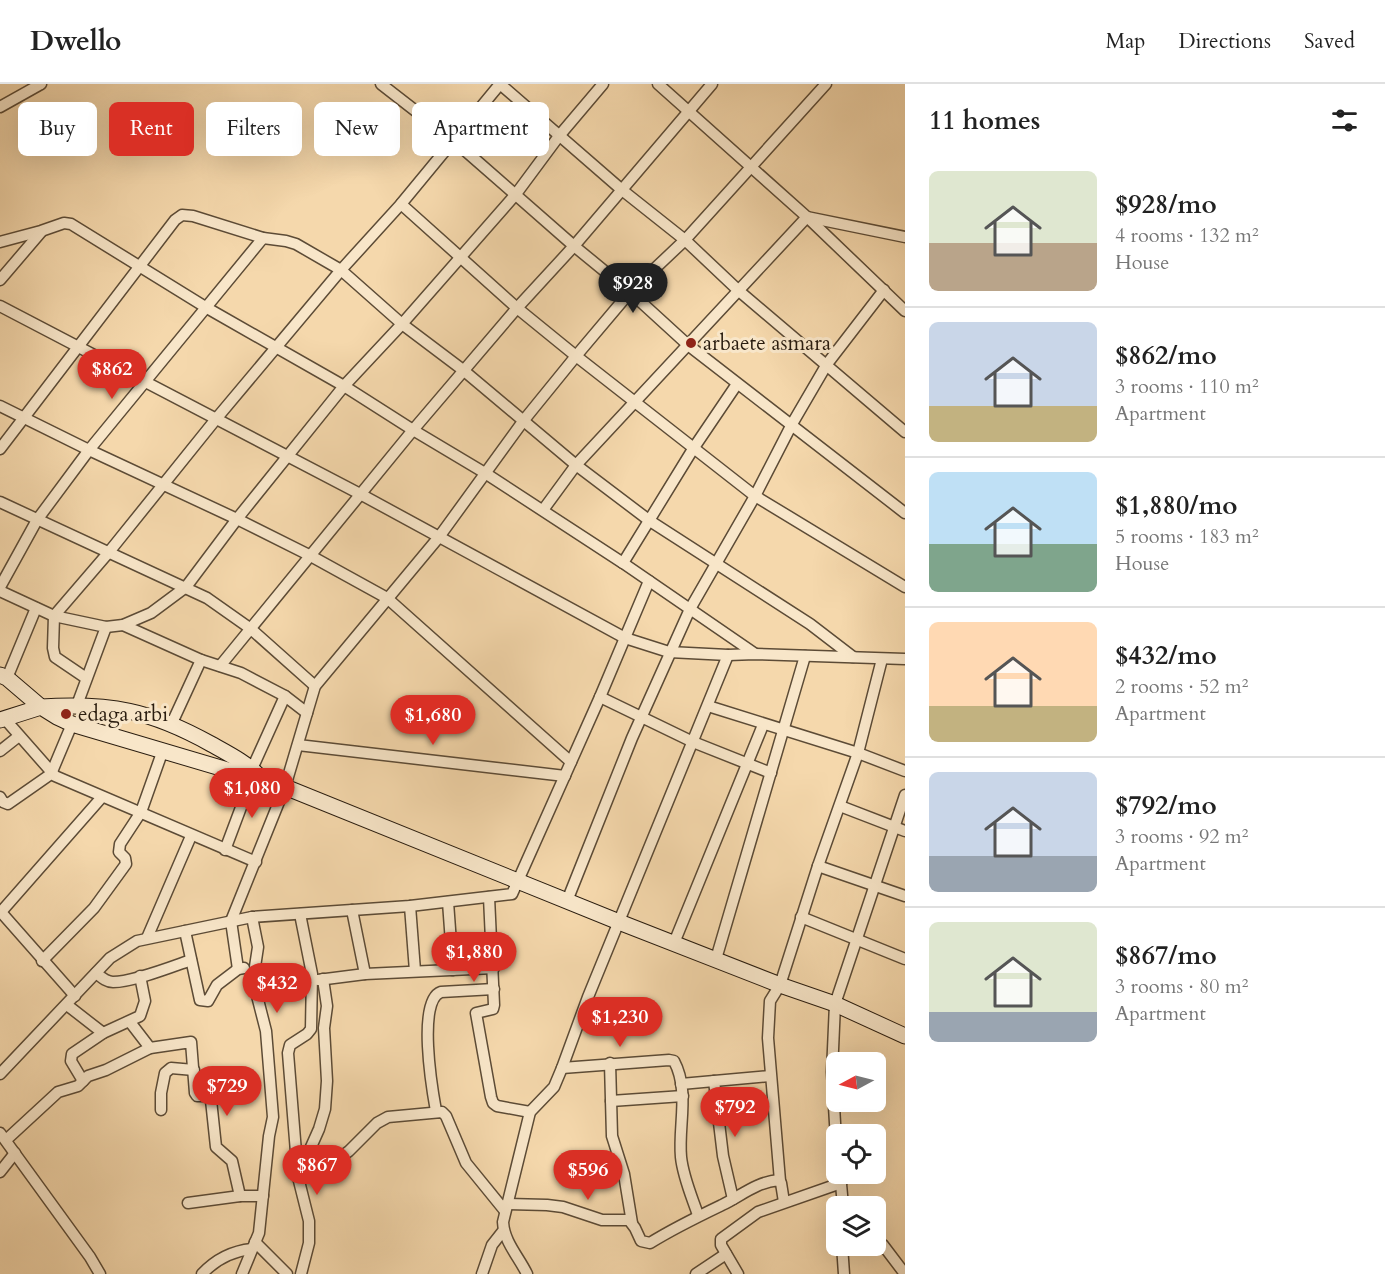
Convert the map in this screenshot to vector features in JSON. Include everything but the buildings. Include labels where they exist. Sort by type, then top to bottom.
[{"type":"street","points":[[0,107],[41,84]]},
{"type":"street","points":[[381,84],[412,108]]},
{"type":"street","points":[[485,102],[500,84],[520,102]]},
{"type":"street","points":[[263,238],[89,450],[38,520],[0,589],[54,616],[106,627],[123,625],[151,613],[186,587],[237,519],[344,386],[402,324],[516,194],[559,136],[603,84]]},
{"type":"street","points":[[658,84],[807,217],[905,311]]},
{"type":"street","points":[[220,666],[309,555],[362,495],[412,430],[517,308],[574,246],[712,84]]},
{"type":"street","points":[[238,969],[231,921],[285,787],[315,686],[439,537],[524,420],[630,292],[685,240],[826,84]]},
{"type":"street","points":[[549,127],[685,240],[739,291],[905,432]]},
{"type":"street","points":[[86,678],[55,657],[54,616],[109,552],[216,419],[440,156]]},
{"type":"street","points":[[472,156],[688,345],[905,513]]},
{"type":"street","points":[[400,204],[517,308],[693,449],[755,496],[905,587]]},
{"type":"street","points":[[0,448],[175,220],[182,215],[193,216],[263,238],[296,244],[341,270],[402,324],[463,370],[576,465],[650,521],[810,624],[853,657]]},
{"type":"street","points":[[807,217],[905,237]]},
{"type":"street","points":[[543,510],[576,465],[807,217]]},
{"type":"street","points":[[0,242],[64,223],[71,224],[207,308],[278,347],[485,472],[755,654]]},
{"type":"street","points":[[0,280],[41,231]]},
{"type":"street","points":[[567,901],[641,717],[690,609],[827,364],[884,290]]},
{"type":"street","points":[[0,306],[362,495],[625,638],[669,652],[905,658]]},
{"type":"street","points":[[623,563],[693,449],[737,384]]},
{"type":"street","points":[[0,406],[237,519],[387,598],[571,762]]},
{"type":"street","points":[[0,502],[207,598],[250,629],[315,686]]},
{"type":"street","points":[[0,1074],[120,950],[147,938],[252,917],[410,906],[512,894],[649,581]]},
{"type":"street","points":[[36,608],[4,677],[57,717],[72,724],[256,776],[619,922],[835,1004],[905,1036]]},
{"type":"street","points":[[123,625],[201,660],[241,673],[285,696],[307,713]]},
{"type":"street","points":[[77,705],[106,627]]},
{"type":"street","points":[[482,1274],[492,1245],[503,1231],[506,1207],[531,1113],[554,1087],[588,997],[728,655]]},
{"type":"street","points":[[716,959],[805,656]]},
{"type":"street","points":[[784,1202],[768,1060],[770,1001],[780,985],[818,866],[858,753],[882,659]]},
{"type":"street","points":[[172,723],[201,660]]},
{"type":"street","points":[[225,850],[256,776],[285,696]]},
{"type":"street","points":[[600,697],[693,742],[771,773]]},
{"type":"street","points":[[256,776],[220,748],[172,723],[144,714],[116,708],[77,705],[41,706],[2,719],[51,774],[256,862]]},
{"type":"street","points":[[708,706],[762,725],[858,753],[905,771]]},
{"type":"street","points":[[0,797],[8,804],[51,774],[72,724]]},
{"type":"street","points":[[674,943],[762,725]]},
{"type":"street","points":[[0,751],[19,736]]},
{"type":"street","points":[[298,745],[565,776]]},
{"type":"street","points":[[42,961],[94,908],[116,880],[126,861],[118,852],[120,844],[141,812],[163,750]]},
{"type":"street","points":[[835,1124],[832,1072],[835,1004],[905,795]]},
{"type":"street","points":[[102,797],[0,911],[42,961],[71,1001],[103,1033]]},
{"type":"street","points":[[840,806],[905,831]]},
{"type":"street","points":[[147,938],[191,836]]},
{"type":"street","points":[[818,866],[905,896]]},
{"type":"street","points":[[489,897],[494,968],[493,1009],[476,1013],[491,1097],[497,1106],[531,1113]]},
{"type":"street","points":[[448,902],[457,990]]},
{"type":"street","points":[[410,906],[415,971]]},
{"type":"street","points":[[352,910],[365,974]]},
{"type":"street","points":[[300,914],[312,980],[311,1029],[288,1049],[293,1116],[309,1221],[309,1243],[301,1274]]},
{"type":"street","points":[[242,1274],[260,1226],[268,1136],[273,1117],[266,1031],[253,980],[258,947],[252,917]]},
{"type":"street","points":[[801,917],[905,959]]},
{"type":"street","points":[[185,931],[198,998],[202,1002],[211,999],[217,985],[238,969],[254,966]]},
{"type":"street","points":[[96,973],[113,982],[191,960]]},
{"type":"street","points":[[312,980],[365,974],[494,968]]},
{"type":"street","points":[[83,1081],[70,1057],[86,1043],[103,1033],[140,1016],[145,1005],[140,976]]},
{"type":"street","points":[[303,1175],[325,1109],[327,1081],[324,1028],[327,1006],[323,979]]},
{"type":"street","points":[[436,1111],[428,1030],[429,1011],[433,998],[436,994],[457,990],[494,989]]},
{"type":"street","points":[[130,1022],[150,1048]]},
{"type":"street","points":[[311,1029],[324,1028]]},
{"type":"street","points":[[100,1274],[3,1137],[58,1092],[78,1086],[88,1076],[106,1070],[150,1048],[191,1042],[195,1093],[197,1096],[206,1096],[211,1100],[216,1147],[232,1161],[240,1196]]},
{"type":"street","points":[[562,1068],[674,1061],[683,1096],[681,1161],[698,1215]]},
{"type":"street","points":[[610,1064],[612,1136],[624,1174],[632,1223],[641,1241],[650,1243],[677,1226],[733,1199],[754,1186],[770,1181],[780,1181]]},
{"type":"street","points":[[161,1110],[165,1072],[171,1068],[194,1070]]},
{"type":"street","points":[[681,1084],[770,1076]]},
{"type":"street","points":[[714,1081],[723,1156],[733,1199]]},
{"type":"street","points":[[610,1101],[683,1096]]},
{"type":"street","points":[[303,1175],[337,1160],[377,1123],[388,1117],[436,1111],[446,1116],[466,1163],[506,1207]]},
{"type":"street","points":[[273,1117],[293,1116]]},
{"type":"street","points":[[0,1172],[15,1153]]},
{"type":"street","points":[[738,1274],[721,1245],[721,1239],[748,1218],[784,1202],[838,1184]]},
{"type":"street","points":[[188,1203],[240,1196],[263,1196]]},
{"type":"street","points":[[506,1207],[547,1204],[602,1220],[624,1219],[632,1223]]},
{"type":"street","points":[[503,1231],[527,1274]]},
{"type":"street","points":[[202,1274],[224,1256],[254,1246]]},
{"type":"street","points":[[254,1246],[287,1274]]},
{"type":"street","points":[[886,1249],[904,1274]]},
{"type":"street","points":[[696,1274],[726,1254]]},
{"type":"street","points":[[843,1256],[844,1274]]},
{"type":"place","name":"arbaete asmara","points":[[691,343]]},
{"type":"place","name":"edaga arbi","points":[[66,714]]}]
